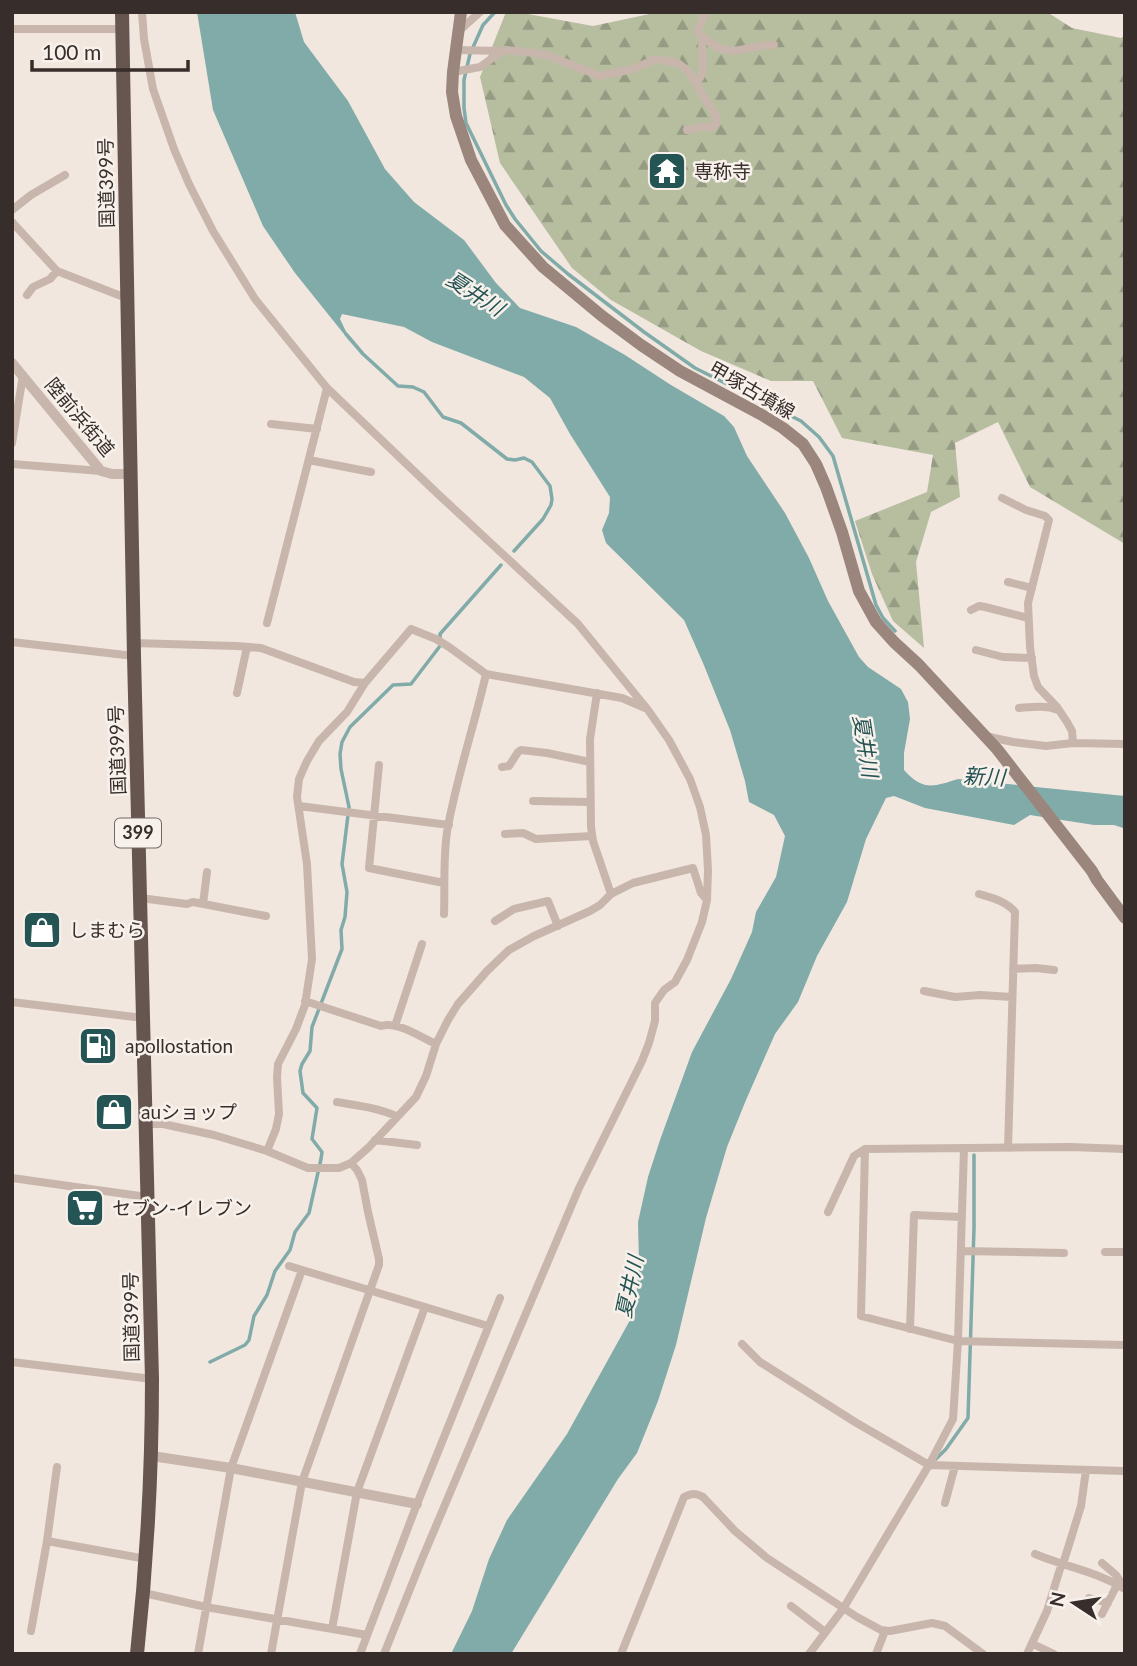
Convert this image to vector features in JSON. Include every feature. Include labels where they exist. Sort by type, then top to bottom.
[{"type":"highway","name":"国道399号","points":[[122,12],[130,474],[152,1379],[152,1456],[144,1593],[137,1654]]},
{"type":"main road","name":"甲塚古墳線","points":[[461,12],[457,71],[452,92],[456,116],[471,160],[505,226],[543,267],[641,345],[680,371],[762,415],[803,444],[827,487],[859,591],[872,615],[894,642],[997,749],[1125,918]]},
{"type":"street","points":[[142,12],[153,89],[174,149],[213,231],[255,299],[327,388],[578,624],[648,709],[669,740],[690,779],[706,835],[707,900],[702,922],[675,982],[664,990],[655,1003],[655,1021],[642,1061],[574,1200],[384,1654]]},
{"type":"street","points":[[458,32],[480,12]]},
{"type":"street","points":[[705,12],[698,34],[716,48],[740,51],[774,45]]},
{"type":"street","points":[[12,30],[122,29]]},
{"type":"street","points":[[696,83],[703,70],[703,38]]},
{"type":"street","points":[[459,50],[511,50],[544,54],[600,76],[633,69],[656,59],[670,60],[684,67],[712,107],[717,122],[714,127],[687,130]]},
{"type":"street","points":[[457,71],[480,67],[502,51]]},
{"type":"street","points":[[12,210],[65,174]]},
{"type":"street","points":[[13,224],[57,271],[129,297]]},
{"type":"street","points":[[27,295],[33,287],[50,279],[57,271]]},
{"type":"street","name":"陸前浜街道","points":[[12,363],[100,471],[130,474]]},
{"type":"street","points":[[12,443],[23,375]]},
{"type":"street","points":[[267,623],[327,388]]},
{"type":"street","points":[[271,424],[317,429]]},
{"type":"street","points":[[309,460],[371,472]]},
{"type":"street","points":[[12,464],[100,471]]},
{"type":"street","points":[[1002,498],[1049,520],[1028,603],[1032,658],[1038,687],[1059,710],[1072,731],[1073,743]]},
{"type":"street","points":[[1008,582],[1032,588]]},
{"type":"street","points":[[971,610],[979,606],[1028,618]]},
{"type":"street","points":[[267,1151],[279,1114],[278,1065],[296,1029],[305,1002],[312,959],[307,864],[297,797],[299,779],[319,741],[347,712],[365,683],[411,629],[436,639],[486,674],[622,698],[648,709]]},
{"type":"street","points":[[12,642],[134,650],[261,648],[355,682],[365,683]]},
{"type":"street","points":[[237,692],[247,647]]},
{"type":"street","points":[[976,650],[1003,657],[1032,658]]},
{"type":"street","points":[[444,914],[445,845],[486,674]]},
{"type":"street","points":[[597,693],[590,739],[592,836],[611,894]]},
{"type":"street","points":[[1019,708],[1034,706],[1059,710]]},
{"type":"street","points":[[985,736],[1046,746],[1073,743],[1125,744]]},
{"type":"street","points":[[502,767],[509,766],[521,750],[590,762]]},
{"type":"street","points":[[379,765],[369,868],[444,883]]},
{"type":"street","points":[[533,801],[590,802]]},
{"type":"street","points":[[299,806],[449,825]]},
{"type":"street","points":[[505,834],[523,833],[536,838],[592,836]]},
{"type":"street","points":[[146,1124],[163,1124],[214,1135],[313,1169],[339,1168],[351,1163],[416,1097],[436,1044],[458,1004],[509,950],[600,905],[611,894],[633,883],[693,868],[701,892],[707,900]]},
{"type":"street","points":[[203,904],[207,872]]},
{"type":"street","points":[[979,894],[1003,902],[1015,912],[1008,1148]]},
{"type":"street","points":[[140,898],[187,904],[192,902],[266,916]]},
{"type":"street","points":[[495,921],[514,909],[548,901],[558,926]]},
{"type":"street","points":[[395,1026],[422,944]]},
{"type":"street","points":[[1013,969],[1054,970]]},
{"type":"street","points":[[924,991],[955,997],[1012,997]]},
{"type":"street","points":[[12,1002],[143,1018]]},
{"type":"street","points":[[305,1002],[381,1026],[395,1026],[436,1044]]},
{"type":"street","points":[[337,1102],[396,1116]]},
{"type":"street","points":[[375,1140],[417,1144]]},
{"type":"street","points":[[811,1653],[843,1609],[929,1465],[953,1419],[964,1148]]},
{"type":"street","points":[[828,1212],[854,1156],[865,1149],[1125,1149]]},
{"type":"street","points":[[865,1149],[861,1316],[958,1342],[1125,1345]]},
{"type":"street","points":[[271,1654],[302,1482],[379,1265],[362,1180],[351,1163]]},
{"type":"street","points":[[12,1178],[147,1197]]},
{"type":"street","points":[[910,1329],[914,1215],[962,1217]]},
{"type":"street","points":[[961,1251],[1064,1253]]},
{"type":"street","points":[[1105,1252],[1125,1252]]},
{"type":"street","points":[[289,1266],[488,1326]]},
{"type":"street","points":[[198,1654],[231,1468],[302,1270]]},
{"type":"street","points":[[360,1654],[499,1298]]},
{"type":"street","points":[[332,1629],[357,1492],[425,1307]]},
{"type":"street","points":[[742,1343],[760,1362],[855,1423],[929,1465],[1125,1471]]},
{"type":"street","points":[[12,1362],[152,1379]]},
{"type":"street","points":[[152,1456],[231,1468],[417,1504]]},
{"type":"street","points":[[945,1503],[955,1466]]},
{"type":"street","points":[[31,1631],[57,1468]]},
{"type":"street","points":[[1027,1654],[1047,1611],[1063,1564],[1081,1506],[1086,1470]]},
{"type":"street","points":[[621,1654],[684,1497],[691,1494],[704,1497],[735,1531],[767,1558],[843,1609],[881,1630],[898,1630],[932,1623],[944,1626],[983,1654]]},
{"type":"street","points":[[47,1541],[146,1559]]},
{"type":"street","points":[[1035,1554],[1097,1574],[1122,1588]]},
{"type":"street","points":[[1102,1563],[1123,1584],[1102,1615]]},
{"type":"street","points":[[144,1593],[206,1607],[367,1634]]},
{"type":"street","points":[[1088,1598],[1108,1603]]},
{"type":"street","points":[[791,1606],[825,1632]]},
{"type":"street","points":[[876,1654],[885,1630]]},
{"type":"street","points":[[1032,1644],[1054,1654]]},
{"type":"green space","points":[[506,12],[593,26],[659,12],[1047,12],[1072,28],[1121,38],[1125,35],[1125,544],[1030,487],[998,422],[955,443],[960,497],[931,512],[916,562],[924,648],[893,621],[872,574],[855,521],[927,492],[933,455],[842,438],[813,381],[771,381],[701,351],[611,300],[572,268],[500,163],[480,77]]},
{"type":"water","name":"夏井川","points":[[197,12],[295,12],[304,42],[348,101],[385,169],[414,202],[464,240],[496,283],[520,308],[576,327],[724,416],[734,427],[747,456],[785,513],[859,657],[868,667],[901,689],[908,702],[910,719],[904,770],[911,777],[929,785],[958,779],[1125,796],[1125,832],[1123,828],[1114,825],[1094,825],[1030,815],[1014,825],[925,808],[894,796],[886,798],[866,839],[847,902],[817,956],[798,1002],[775,1034],[727,1147],[706,1218],[676,1345],[637,1453],[618,1479],[511,1654],[451,1654],[472,1611],[489,1559],[507,1520],[567,1434],[635,1311],[639,1263],[638,1222],[648,1177],[692,1052],[731,979],[752,932],[756,912],[776,877],[785,836],[774,815],[749,802],[730,730],[684,620],[606,543],[602,530],[609,513],[610,497],[550,398],[524,377],[432,342],[404,327],[342,314],[340,319],[352,344],[295,273],[263,226],[213,110]]},
{"type":"waterway","points":[[495,12],[483,25],[470,54],[464,80],[464,108],[466,123],[515,219],[541,251],[644,332],[695,368],[801,421],[819,437],[833,456],[876,605],[895,631]]},
{"type":"waterway","points":[[346,334],[363,354],[398,386],[413,387],[424,392],[443,417],[461,423],[507,459],[524,458],[532,462],[550,486],[551,505],[543,519],[514,551]]},
{"type":"waterway","points":[[210,1362],[245,1345],[249,1340],[254,1316],[267,1295],[275,1271],[290,1250],[295,1232],[309,1213],[321,1159],[322,1152],[312,1139],[317,1108],[303,1093],[300,1071],[310,1051],[312,1027],[342,949],[341,930],[347,892],[342,864],[349,807],[341,769],[342,742],[350,727],[393,685],[411,684],[440,646],[440,634],[501,565]]},
{"type":"waterway","points":[[936,1459],[968,1418],[974,1155]]},
{"type":"place","name":"専称寺","points":[[667,171]]},
{"type":"place","name":"しまむら","points":[[42,930]]},
{"type":"place","name":"apollostation","points":[[98,1046]]},
{"type":"place","name":"auショップ","points":[[114,1112]]},
{"type":"place","name":"セブン-イレブン","points":[[85,1208]]},
{"type":"water label","name":"新川","points":[[984,777]]}]
